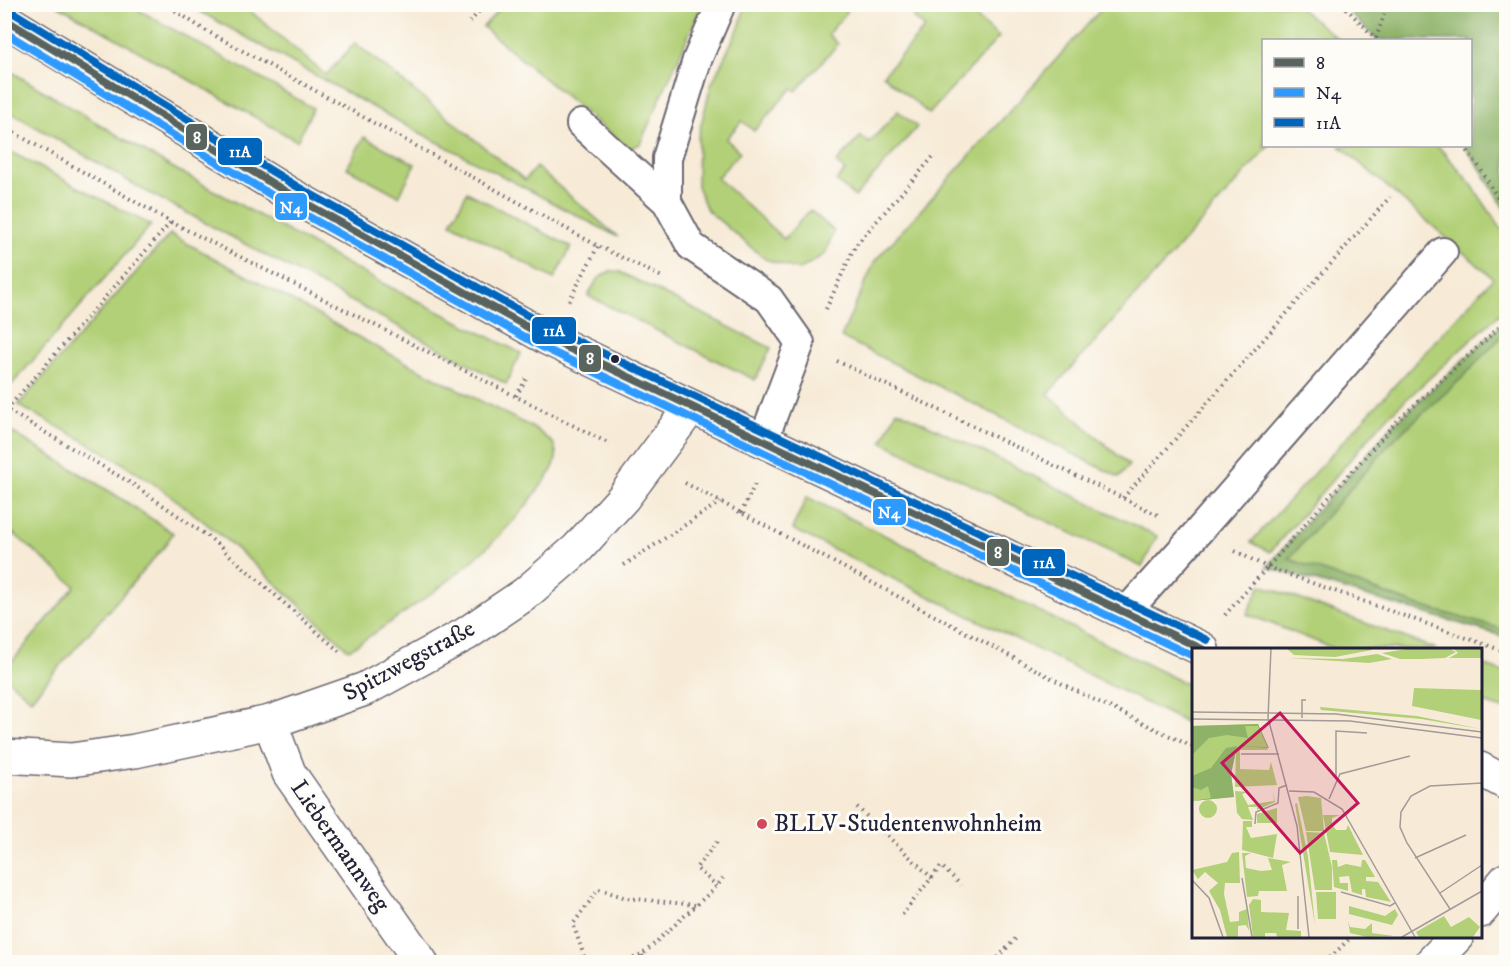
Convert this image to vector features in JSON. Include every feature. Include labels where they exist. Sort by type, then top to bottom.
[{"type":"street","points":[[4,19],[291,195],[549,339],[1199,648]]},
{"type":"street","name":"Spitzwegstraße","points":[[4,756],[71,760],[135,751],[270,722],[365,689],[466,634],[525,594],[577,549],[623,498],[691,407]]},
{"type":"street","name":"Liebermannweg","points":[[270,722],[289,773],[422,963]]},
{"type":"street","points":[[1481,770],[1506,783]]},
{"type":"street","points":[[1481,909],[1506,880]]},
{"type":"street","points":[[1432,963],[1456,937]]},
{"type":"lane","points":[[667,202],[667,158],[697,60],[721,4]]},
{"type":"lane","points":[[581,124],[667,202],[691,246],[769,299],[800,343],[763,441]]},
{"type":"lane","points":[[1125,613],[1443,252]]},
{"type":"path","points":[[470,22],[485,4]]},
{"type":"path","points":[[1342,4],[1376,39],[1388,4]]},
{"type":"path","points":[[4,127],[171,222],[649,464],[1072,689],[1192,747]]},
{"type":"path","points":[[1465,147],[1506,212]]},
{"type":"path","points":[[823,317],[855,246],[933,157]]},
{"type":"path","points":[[1123,498],[1390,197]]},
{"type":"path","points":[[171,222],[6,409],[134,485],[210,538],[347,659]]},
{"type":"path","points":[[1199,648],[1395,423],[1506,321]]},
{"type":"path","points":[[857,807],[932,878]]},
{"type":"path","points":[[717,842],[696,868],[717,886]]},
{"type":"path","points":[[902,915],[941,866],[961,885]]},
{"type":"path","points":[[622,963],[642,955],[723,878]]},
{"type":"path","points":[[586,963],[573,924],[599,889],[626,898],[696,905]]},
{"type":"path","points":[[994,963],[1017,937]]},
{"type":"path","points":[[1326,963],[1351,937]]},
{"type":"path","points":[[642,955],[644,963]]},
{"type":"green space","points":[[1106,4],[1296,5],[1338,39],[1262,39],[1262,147],[1268,147],[1048,394],[1129,465],[1119,477],[841,337],[875,261]]},
{"type":"green space","points":[[57,5],[130,5],[313,108],[297,141]]},
{"type":"green space","points":[[188,5],[204,5],[211,9],[215,5],[243,5],[326,75],[355,43],[525,180],[536,167],[618,237],[409,127]]},
{"type":"green space","points":[[503,5],[702,5],[640,144],[629,149],[483,27]]},
{"type":"green space","points":[[745,5],[839,5],[847,12],[828,34],[838,44],[796,91],[792,88],[754,131],[742,121],[726,139],[740,152],[717,178],[784,239],[810,210],[834,231],[825,254],[799,270],[765,259],[707,210],[697,186],[698,137],[711,85],[740,25]]},
{"type":"green space","points":[[925,5],[962,5],[999,37],[929,114],[883,75],[925,28],[913,17]]},
{"type":"green space","points":[[1342,5],[1506,5],[1506,212],[1465,147],[1472,147],[1472,39],[1376,39]]},
{"type":"green space","points":[[5,68],[159,160],[374,279],[521,353],[506,384],[144,190],[5,109]]},
{"type":"green space","points":[[898,111],[917,127],[855,197],[836,181],[845,171],[836,163],[861,136],[869,143]]},
{"type":"green space","points":[[364,137],[415,164],[399,196],[347,168]]},
{"type":"green space","points":[[1341,147],[1439,147],[1472,185],[1506,236],[1506,308],[1387,417],[1270,552],[1251,542],[1493,278]]},
{"type":"green space","points":[[5,149],[151,225],[5,391]]},
{"type":"green space","points":[[467,192],[571,247],[554,279],[451,223]]},
{"type":"green space","points":[[170,234],[382,350],[537,430],[554,444],[556,456],[551,471],[519,515],[498,537],[475,559],[426,598],[349,650],[256,565],[183,505],[124,464],[18,405]]},
{"type":"green space","points":[[612,271],[620,272],[771,348],[755,380],[588,296],[600,278]]},
{"type":"green space","points":[[1506,321],[1506,637],[1267,567],[1395,423]]},
{"type":"green space","points":[[1506,321],[1506,332],[1461,379],[1392,441],[1289,559],[1420,606],[1506,630],[1506,637],[1267,567],[1395,423]]},
{"type":"green space","points":[[897,410],[1157,536],[1142,567],[882,442]]},
{"type":"green space","points":[[5,428],[114,494],[173,533],[164,547],[31,699],[5,677],[5,670],[75,586],[13,533],[5,543]]},
{"type":"green space","points":[[807,497],[1192,687],[1192,726],[792,529]]},
{"type":"green space","points":[[1261,585],[1433,648],[1332,648],[1247,614]]},
{"type":"green space","points":[[1481,664],[1506,673],[1506,710],[1481,702]]},
{"type":"transit line","name":"11A","points":[[9,10],[296,186],[554,330],[1207,640]]},
{"type":"transit line","name":"8","points":[[4,19],[291,195],[549,339],[1200,648]]},
{"type":"transit line","name":"N4","points":[[4,32],[286,204],[544,348],[1192,656]]},
{"type":"place","name":"BLLV-Studentenwohnheim","points":[[762,824]]}]
